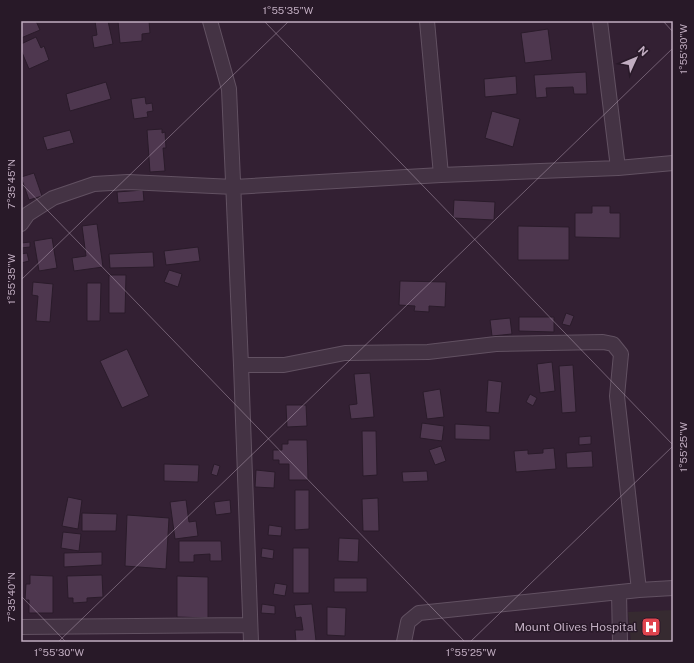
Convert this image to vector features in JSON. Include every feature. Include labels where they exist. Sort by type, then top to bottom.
[{"type":"street","points":[[210,21],[229,89],[251,642]]},
{"type":"street","points":[[427,21],[441,175]]},
{"type":"street","points":[[600,21],[618,168]]},
{"type":"street","points":[[21,224],[28,214],[53,198],[94,184],[128,182],[234,187],[441,175],[618,168],[673,163]]},
{"type":"street","points":[[241,365],[284,365],[346,353],[428,352],[496,344],[603,342],[614,344],[621,354],[617,396],[639,590]]},
{"type":"street","points":[[404,642],[408,622],[419,613],[639,590],[673,588]]},
{"type":"street","points":[[619,592],[620,642]]},
{"type":"street","points":[[21,627],[250,625]]},
{"type":"shaded area","name":"Mount Olives Hospital","points":[[673,610],[673,642],[631,642],[628,612]]},
{"type":"building","points":[[21,21],[36,21],[40,30],[21,38]]},
{"type":"building","points":[[95,21],[108,21],[113,44],[94,48],[92,36],[97,35]]},
{"type":"building","points":[[118,21],[149,21],[150,33],[142,34],[142,41],[120,43]]},
{"type":"building","points":[[548,29],[552,60],[525,63],[521,33]]},
{"type":"building","points":[[36,37],[41,48],[44,46],[49,60],[29,69],[21,50],[21,44]]},
{"type":"building","points":[[586,72],[587,94],[574,94],[573,87],[546,88],[547,97],[536,98],[534,75]]},
{"type":"building","points":[[516,76],[517,94],[485,97],[484,79]]},
{"type":"building","points":[[106,82],[111,99],[70,111],[66,94]]},
{"type":"building","points":[[145,97],[146,104],[152,103],[153,111],[147,112],[148,117],[134,119],[131,99]]},
{"type":"building","points":[[492,111],[520,119],[513,147],[485,138]]},
{"type":"building","points":[[162,129],[162,133],[165,132],[166,148],[163,148],[165,171],[150,172],[147,130]]},
{"type":"building","points":[[70,130],[74,143],[47,150],[43,137]]},
{"type":"building","points":[[34,173],[42,196],[29,200],[21,177]]},
{"type":"building","points":[[143,190],[144,201],[118,203],[117,192]]},
{"type":"building","points":[[454,200],[495,202],[494,220],[453,218]]},
{"type":"building","points":[[592,206],[610,206],[610,213],[620,213],[620,238],[575,237],[575,213],[592,213]]},
{"type":"building","points":[[97,224],[103,267],[74,271],[72,258],[86,256],[82,226]]},
{"type":"building","points":[[518,226],[569,227],[569,260],[518,260]]},
{"type":"building","points":[[52,238],[57,268],[39,271],[34,241]]},
{"type":"building","points":[[30,242],[30,247],[21,248],[21,243]]},
{"type":"building","points":[[198,247],[200,261],[166,265],[164,251]]},
{"type":"building","points":[[153,252],[154,267],[110,268],[109,254]]},
{"type":"building","points":[[27,253],[29,261],[21,263],[21,254]]},
{"type":"building","points":[[169,270],[182,274],[178,287],[164,282]]},
{"type":"building","points":[[109,275],[126,275],[125,313],[109,313]]},
{"type":"building","points":[[400,281],[446,282],[445,307],[429,306],[429,312],[414,311],[415,306],[399,305]]},
{"type":"building","points":[[33,282],[53,284],[50,322],[36,321],[38,296],[32,295]]},
{"type":"building","points":[[87,283],[101,283],[100,321],[87,321]]},
{"type":"building","points":[[566,313],[574,316],[570,326],[562,324]]},
{"type":"building","points":[[519,317],[554,317],[554,332],[519,331]]},
{"type":"building","points":[[510,318],[512,334],[492,336],[490,320]]},
{"type":"building","points":[[127,349],[149,396],[122,408],[100,361]]},
{"type":"building","points":[[552,362],[555,391],[540,393],[537,364]]},
{"type":"building","points":[[573,365],[576,412],[562,413],[559,366]]},
{"type":"building","points":[[370,373],[374,417],[351,419],[349,405],[357,404],[354,374]]},
{"type":"building","points":[[488,380],[502,382],[499,413],[486,412]]},
{"type":"building","points":[[440,389],[444,417],[427,419],[423,392]]},
{"type":"building","points":[[530,394],[537,398],[533,406],[526,402]]},
{"type":"building","points":[[286,405],[306,405],[307,426],[287,427]]},
{"type":"building","points":[[422,423],[444,426],[442,441],[420,438]]},
{"type":"building","points":[[455,424],[490,426],[490,440],[455,439]]},
{"type":"building","points":[[362,431],[376,431],[377,475],[363,476]]},
{"type":"building","points":[[591,436],[591,444],[579,445],[579,437]]},
{"type":"building","points":[[288,440],[307,440],[308,480],[289,480],[289,464],[279,464],[279,460],[273,460],[273,450],[282,450],[282,444],[288,444]]},
{"type":"building","points":[[441,446],[446,461],[435,465],[429,450]]},
{"type":"building","points":[[554,448],[556,469],[516,472],[514,451],[528,450],[528,454],[543,453],[543,449]]},
{"type":"building","points":[[592,451],[593,467],[567,468],[566,453]]},
{"type":"building","points":[[164,464],[199,465],[198,482],[164,481]]},
{"type":"building","points":[[214,464],[220,466],[217,476],[211,474]]},
{"type":"building","points":[[256,470],[275,472],[274,488],[255,487]]},
{"type":"building","points":[[427,471],[428,481],[403,482],[402,472]]},
{"type":"building","points":[[295,490],[309,490],[309,529],[295,530]]},
{"type":"building","points":[[68,497],[82,500],[78,529],[62,526]]},
{"type":"building","points":[[378,498],[379,531],[363,531],[362,499]]},
{"type":"building","points":[[186,500],[189,522],[196,521],[198,536],[175,539],[170,502]]},
{"type":"building","points":[[230,500],[231,513],[216,515],[214,502]]},
{"type":"building","points":[[82,513],[117,514],[116,531],[82,531]]},
{"type":"building","points":[[127,515],[169,518],[166,569],[125,566]]},
{"type":"building","points":[[269,525],[282,527],[281,536],[268,535]]},
{"type":"building","points":[[63,532],[81,534],[79,551],[61,548]]},
{"type":"building","points":[[339,538],[359,539],[358,562],[338,561]]},
{"type":"building","points":[[179,541],[221,541],[222,561],[210,561],[210,554],[194,555],[194,562],[179,562]]},
{"type":"building","points":[[262,548],[274,550],[273,559],[261,557]]},
{"type":"building","points":[[293,548],[309,548],[309,593],[293,593]]},
{"type":"building","points":[[102,552],[102,565],[64,567],[64,553]]},
{"type":"building","points":[[30,575],[53,576],[53,613],[29,613],[29,600],[25,600],[26,584],[30,584]]},
{"type":"building","points":[[102,575],[103,597],[87,598],[87,602],[73,603],[73,598],[68,598],[67,576]]},
{"type":"building","points":[[177,576],[208,577],[208,618],[177,617]]},
{"type":"building","points":[[334,578],[367,578],[367,592],[334,592]]},
{"type":"building","points":[[275,583],[287,585],[285,596],[273,594]]},
{"type":"building","points":[[262,604],[275,606],[275,614],[261,613]]},
{"type":"building","points":[[312,604],[316,641],[296,642],[295,630],[303,630],[301,617],[296,618],[294,605]]},
{"type":"building","points":[[327,607],[346,608],[345,636],[327,635]]},
{"type":"place","name":"Mount Olives Hospital","points":[[651,627]]}]
